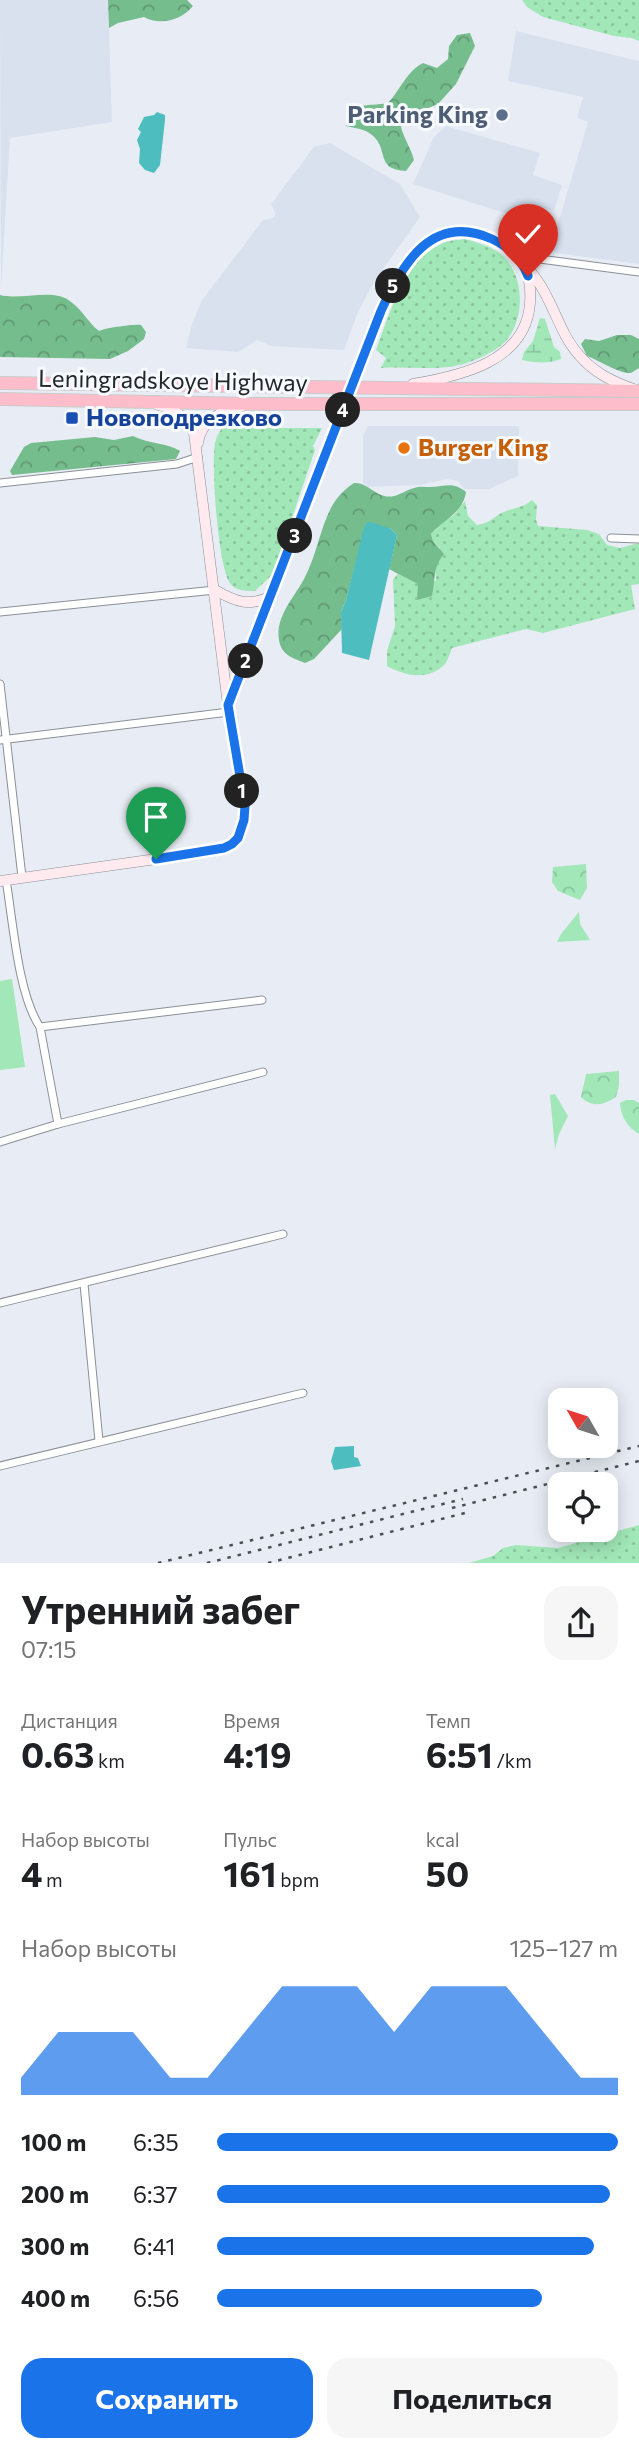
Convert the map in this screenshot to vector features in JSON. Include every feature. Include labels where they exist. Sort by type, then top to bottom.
[{"type":"highway","name":"Leningradskoye Highway","points":[[0,383],[388,388],[638,395]]},
{"type":"highway","name":"Leningradskoye Highway","points":[[0,399],[262,404],[638,395]]},
{"type":"street","points":[[229,709],[386,300],[399,275],[418,250],[430,240],[458,231],[474,232],[498,242],[520,260],[542,288],[578,355],[595,371],[638,395]]},
{"type":"street","points":[[520,260],[639,272]]},
{"type":"street","points":[[388,388],[460,374],[503,353],[520,334],[530,311],[531,290],[520,260]]},
{"type":"street","points":[[58,1124],[40,1027],[31,1014],[25,994],[3,880],[224,848],[238,838],[244,820],[245,806],[229,709],[194,433],[186,419],[168,407],[144,402]]},
{"type":"street","points":[[198,457],[200,432],[211,419],[232,409],[262,404]]},
{"type":"street","points":[[0,483],[177,464],[198,457]]},
{"type":"street","points":[[611,538],[639,539]]},
{"type":"street","points":[[0,612],[215,590],[243,603],[262,601],[272,596]]},
{"type":"street","points":[[0,684],[3,740],[22,877]]},
{"type":"street","points":[[3,740],[229,709]]},
{"type":"street","points":[[40,1027],[262,1000]]},
{"type":"street","points":[[0,1142],[58,1124],[263,1072]]},
{"type":"street","points":[[0,1303],[284,1234]]},
{"type":"street","points":[[83,1283],[99,1441]]},
{"type":"street","points":[[0,1465],[303,1393]]},
{"type":"shaded area","points":[[0,0],[108,0],[112,122],[10,138],[1,289]]},
{"type":"shaded area","points":[[516,31],[639,61],[639,264],[556,253],[551,248],[588,122],[577,118],[583,97],[508,81]]},
{"type":"shaded area","points":[[446,126],[540,153],[533,175],[562,185],[554,211],[541,207],[534,226],[518,224],[508,214],[413,184],[434,137]]},
{"type":"shaded area","points":[[330,143],[400,184],[420,217],[374,282],[358,312],[344,350],[271,346],[257,340],[238,352],[186,348],[202,300],[263,220],[273,218],[276,214],[271,204],[314,147]]},
{"type":"shaded area","points":[[368,426],[519,426],[518,476],[489,489],[464,489],[458,481],[447,479],[420,485],[363,487],[363,436]]},
{"type":"green space","points":[[108,0],[187,0],[193,6],[183,15],[170,20],[157,21],[144,17],[109,28]]},
{"type":"green space","points":[[522,0],[639,0],[639,41],[543,17],[527,7]]},
{"type":"green space","points":[[470,33],[475,46],[456,84],[438,104],[400,120],[414,160],[406,171],[390,167],[372,135],[346,126],[352,112],[361,106],[388,103],[417,67],[423,63],[437,68],[448,59],[449,46],[457,35]]},
{"type":"green space","points":[[465,239],[496,251],[504,257],[516,276],[520,299],[512,333],[495,349],[466,363],[442,367],[381,368],[386,358],[376,350],[408,275],[429,251],[446,242]]},
{"type":"green space","points":[[0,295],[60,296],[77,307],[99,331],[141,325],[146,332],[144,339],[128,351],[110,359],[0,357]]},
{"type":"green space","points":[[540,318],[545,319],[561,359],[552,362],[522,360],[524,352],[533,341]]},
{"type":"green space","points":[[617,335],[631,335],[639,339],[639,368],[631,373],[587,356],[581,344],[585,339],[599,341]]},
{"type":"green space","points":[[222,428],[322,428],[313,446],[315,450],[273,574],[255,591],[232,586],[222,557],[216,515],[214,455],[215,443]]},
{"type":"green space","points":[[133,436],[180,451],[176,459],[12,475],[10,471],[24,447],[31,443],[95,437],[114,440]]},
{"type":"green space","points":[[354,483],[388,497],[420,487],[452,486],[466,492],[457,511],[431,534],[433,541],[444,554],[436,569],[432,596],[417,600],[418,584],[389,569],[397,535],[391,529],[366,523],[341,612],[342,629],[314,659],[305,663],[282,649],[279,640],[280,623],[309,568],[332,506]]},
{"type":"green space","points":[[532,500],[537,505],[538,526],[587,530],[599,534],[607,545],[620,548],[639,543],[639,584],[631,585],[635,609],[543,633],[526,629],[452,648],[445,664],[424,675],[409,674],[387,666],[387,651],[395,626],[393,580],[399,572],[418,584],[436,581],[435,566],[440,548],[433,541],[431,534],[453,516],[465,501],[468,516],[477,525]]},
{"type":"green space","points":[[586,864],[587,888],[580,900],[558,891],[552,882],[553,867]]},
{"type":"green space","points":[[579,912],[580,924],[590,940],[557,942],[561,934]]},
{"type":"green space","points":[[12,979],[25,1067],[0,1070],[0,981]]},
{"type":"green space","points":[[619,1071],[616,1097],[598,1104],[589,1103],[581,1097],[586,1074]]},
{"type":"green space","points":[[555,1094],[568,1116],[555,1149],[550,1095]]},
{"type":"green space","points":[[626,1100],[639,1103],[639,1134],[623,1117],[620,1103]]},
{"type":"green space","points":[[639,1525],[639,1563],[469,1563],[516,1545],[558,1548],[579,1542],[618,1542],[618,1531]]},
{"type":"water","points":[[157,112],[165,115],[165,120],[160,165],[154,173],[145,170],[139,163],[140,149],[137,140],[141,132],[138,129],[144,117]]},
{"type":"water","points":[[371,522],[391,529],[397,535],[369,660],[342,653],[341,612],[364,527]]},
{"type":"water","points":[[354,1446],[354,1457],[358,1458],[361,1466],[334,1470],[331,1461],[335,1447]]},
{"type":"railway","points":[[158,1563],[639,1446]]},
{"type":"railway","points":[[452,1508],[639,1461]]},
{"type":"railway","points":[[207,1563],[463,1499]]},
{"type":"railway","points":[[268,1563],[465,1513]]},
{"type":"place","name":"Parking King","points":[[502,115]]},
{"type":"place","name":"Новоподрезково","points":[[72,418]]},
{"type":"place","name":"Burger King","points":[[404,448]]},
{"type":"route","points":[[156,859],[224,848],[232,844],[242,831],[245,806],[228,705],[381,311],[399,275],[408,261],[430,240],[458,231],[486,236],[509,249],[523,263],[528,276]]}]
